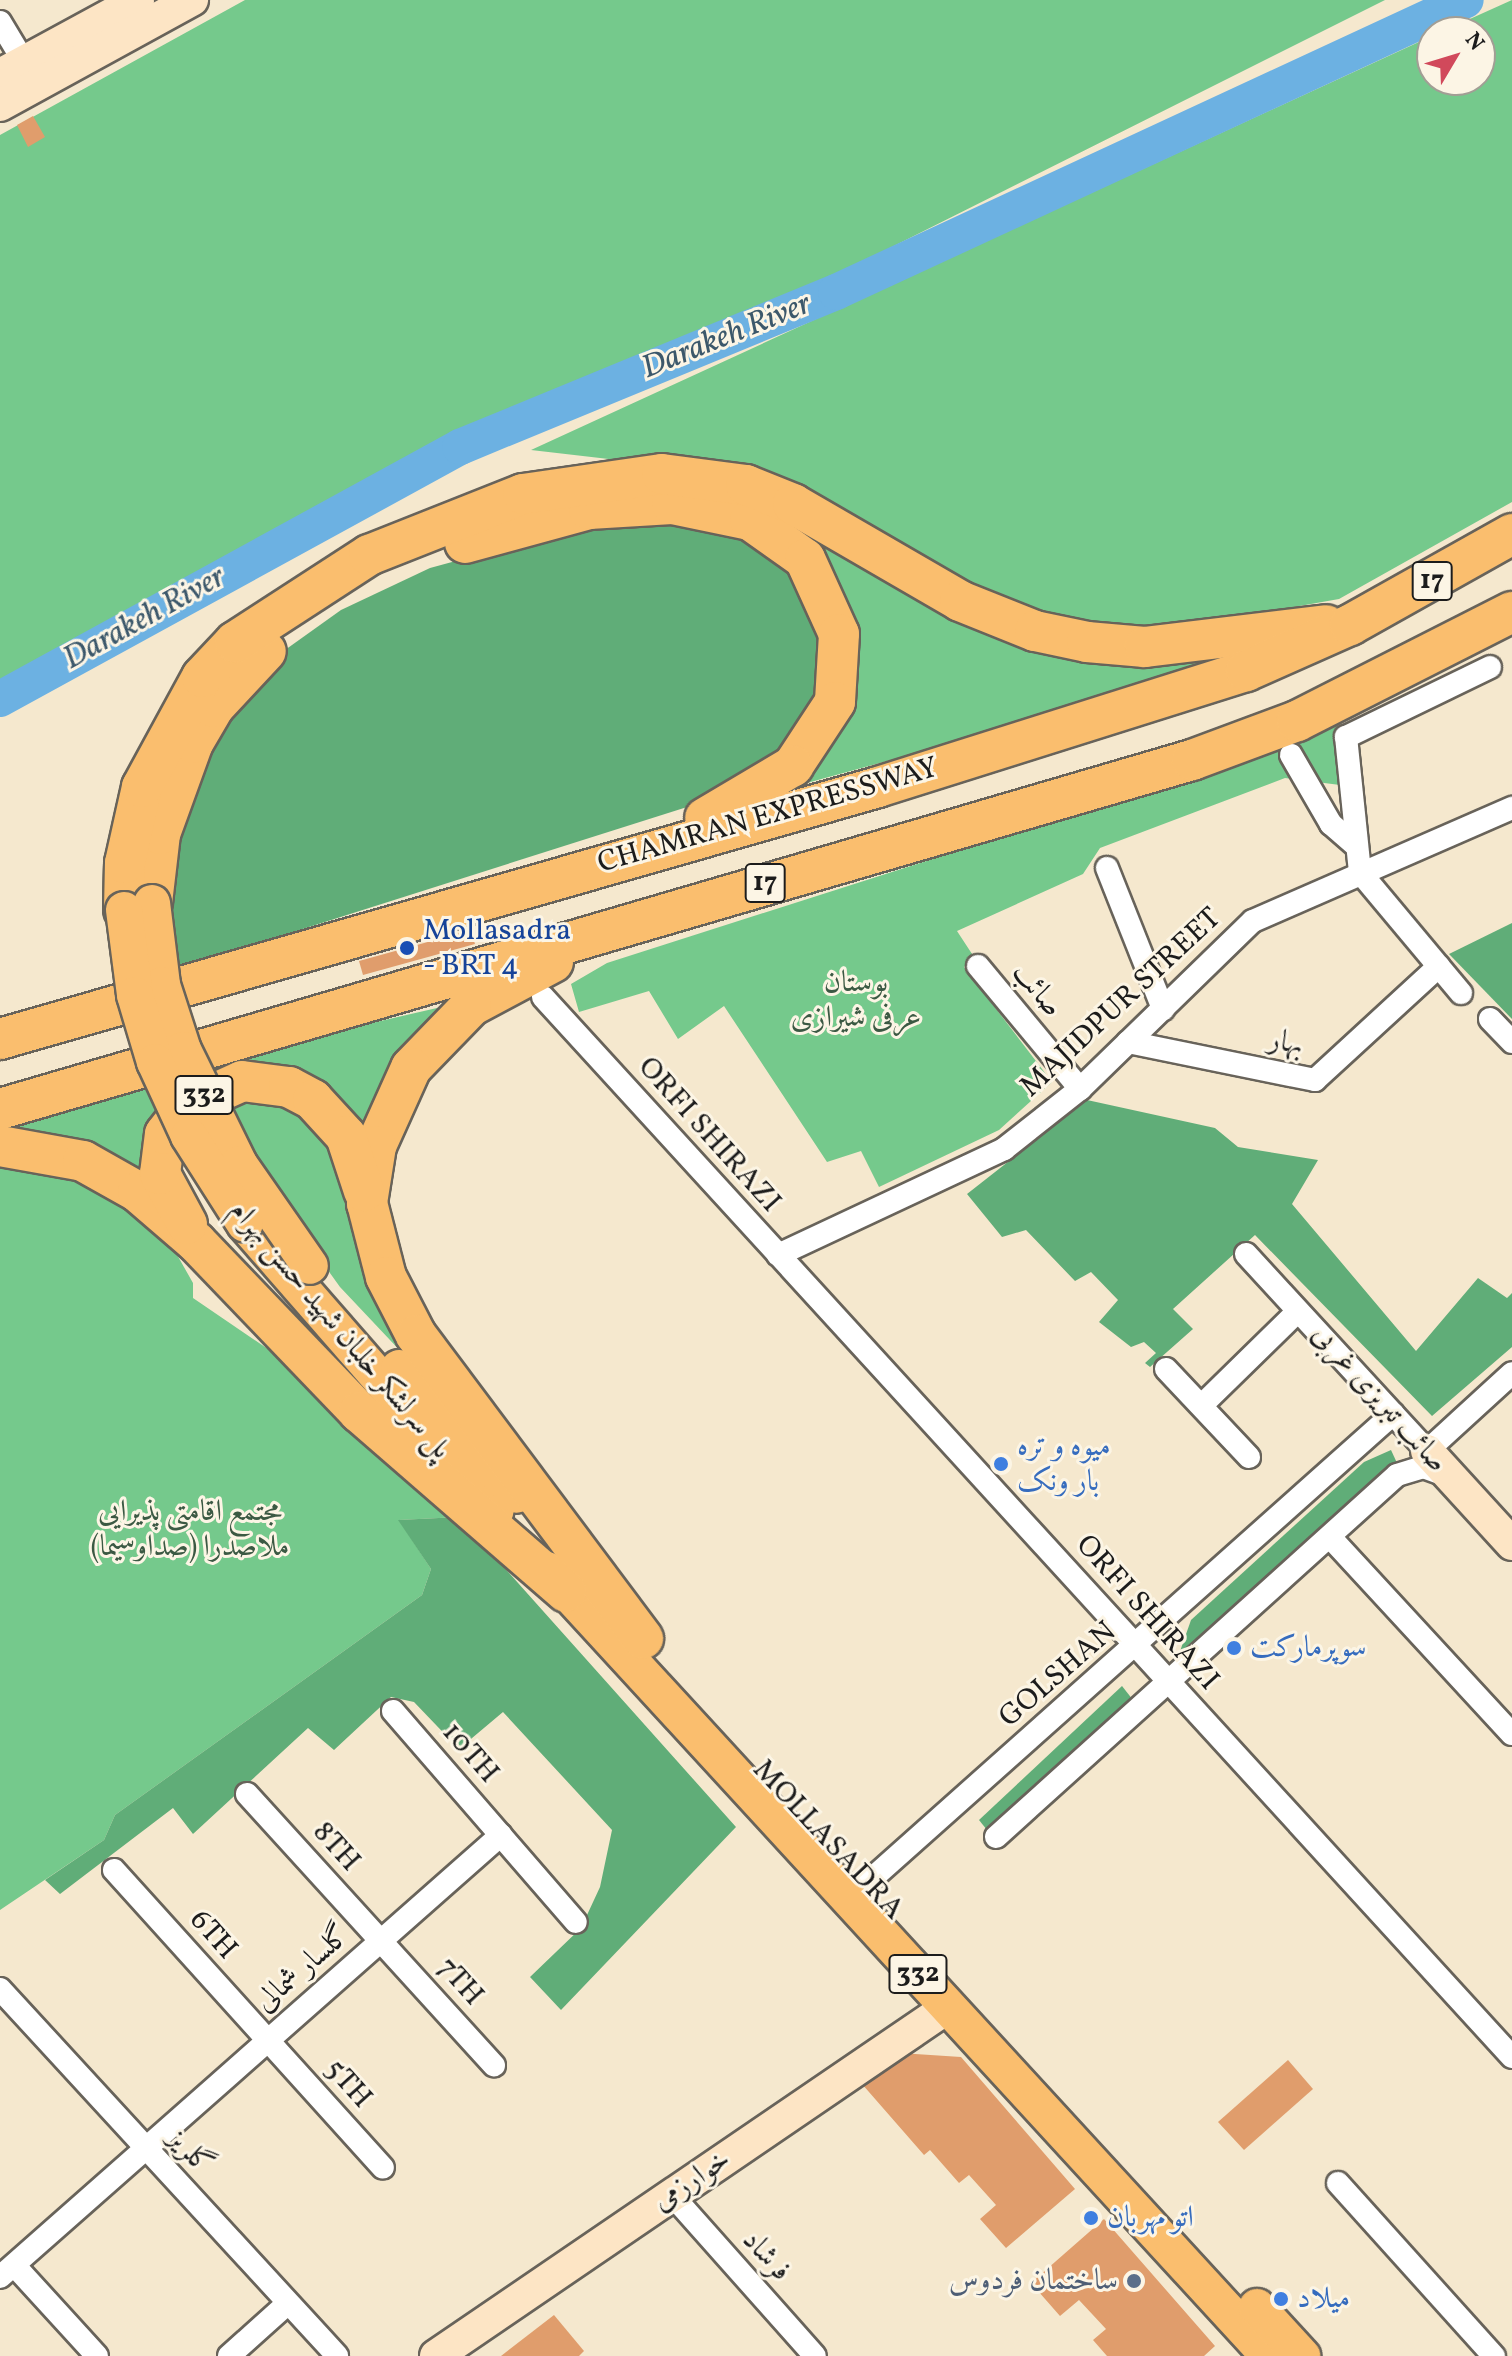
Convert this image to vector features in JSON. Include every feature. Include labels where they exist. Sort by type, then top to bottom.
[{"type":"highway","points":[[138,906],[131,822],[146,776],[176,713],[235,642],[369,555],[547,488],[662,474],[746,485],[793,504],[960,601],[1087,642],[1145,647],[1294,625],[1350,625]]},
{"type":"highway","points":[[138,906],[193,743],[236,680],[294,630],[363,587],[509,527],[632,504],[710,509],[780,535],[805,559],[833,608],[841,674],[826,722],[793,766],[650,850]]},
{"type":"highway","name":"CHAMRAN EXPRESSWAY","points":[[0,1039],[878,787],[1246,671],[1350,625],[1512,534]]},
{"type":"highway","name":"17","points":[[0,1109],[625,923],[1192,760],[1297,721],[1512,612]]},
{"type":"highway","points":[[367,1203],[385,1119],[425,1050],[471,1006],[625,923]]},
{"type":"highway","points":[[196,1242],[160,1174],[159,1151],[187,1106],[242,1081],[289,1087],[332,1118],[356,1158],[386,1277],[416,1335],[643,1638]]},
{"type":"highway","points":[[0,1146],[83,1161],[138,1192],[196,1242],[359,1412],[566,1592]]},
{"type":"main road","name":"پل سرلشکر خلبان شهید حسن بهرام","points":[[138,906],[135,995],[155,1062],[189,1136],[245,1224],[509,1506]]},
{"type":"main road","name":"پل سرلشکر خلبان شهید حسن بهرام","points":[[138,906],[183,1050],[239,1164],[310,1266],[509,1506]]},
{"type":"main road","name":"MOLLASADRA","points":[[509,1506],[643,1638],[1302,2356]]},
{"type":"main road","name":"MOLLASADRA","points":[[509,1506],[566,1592],[1269,2356]]},
{"type":"street","points":[[0,22],[12,69],[138,0]]},
{"type":"street","points":[[0,105],[192,0]]},
{"type":"street","points":[[1461,993],[1360,872],[1346,737],[1490,667]]},
{"type":"street","points":[[1291,755],[1331,824],[1355,845]]},
{"type":"street","name":"MAJIDPUR STREET","points":[[778,1255],[963,1174],[1080,1089],[1253,921],[1512,808]]},
{"type":"street","points":[[1107,868],[1163,1009]]},
{"type":"street","name":"صائب","points":[[978,966],[1080,1089]]},
{"type":"street","name":"بهار","points":[[1128,1042],[1315,1080],[1439,966]]},
{"type":"street","name":"ORFI SHIRAZI","points":[[543,997],[1512,2057]]},
{"type":"street","points":[[1490,1019],[1512,1042]]},
{"type":"street","name":"صائب تبریزی غربی","points":[[1246,1254],[1512,1544]]},
{"type":"street","points":[[1202,1405],[1298,1311]]},
{"type":"street","points":[[1166,1369],[1249,1457]]},
{"type":"street","points":[[1427,1451],[1512,1373]]},
{"type":"street","name":"GOLSHAN","points":[[867,1883],[1393,1414]]},
{"type":"street","points":[[996,1837],[1410,1468],[1450,1476]]},
{"type":"street","points":[[1330,1537],[1512,1734]]},
{"type":"street","name":"10TH","points":[[393,1711],[576,1922]]},
{"type":"street","name":"8TH","points":[[247,1794],[381,1941]]},
{"type":"street","name":"گلسار شمالی","points":[[7,2271],[501,1835]]},
{"type":"street","name":"6TH","points":[[114,1870],[269,2040]]},
{"type":"street","name":"7TH","points":[[381,1941],[494,2065]]},
{"type":"street","name":"گلریز","points":[[0,1989],[337,2356]]},
{"type":"street","name":"خوارزمی","points":[[436,2356],[948,2007]]},
{"type":"street","name":"5TH","points":[[269,2040],[383,2168]]},
{"type":"street","points":[[1338,2183],[1494,2356]]},
{"type":"street","name":"فرشاد","points":[[672,2195],[815,2356]]},
{"type":"street","points":[[7,2271],[97,2356]]},
{"type":"street","points":[[229,2356],[288,2303]]},
{"type":"green space","points":[[245,0],[1385,0],[261,563],[0,712],[0,135]]},
{"type":"green space","points":[[1512,0],[1512,502],[1339,599],[1147,633],[1015,608],[764,477],[531,450],[1416,43],[1416,96],[1496,96],[1496,16],[1476,16]]},
{"type":"green space","points":[[626,515],[771,544],[825,619],[817,721],[725,795],[167,972],[163,944],[190,770],[278,655],[341,610],[430,568]]},
{"type":"green space","points":[[803,528],[980,630],[1228,658],[1157,687],[785,789],[796,536]]},
{"type":"green space","name":"بوستان عرفی شیرازی","points":[[1337,720],[1340,785],[1285,778],[1100,848],[1083,874],[957,931],[974,957],[964,967],[1052,1082],[999,1130],[879,1187],[861,1151],[827,1162],[724,1006],[678,1039],[649,991],[579,1012],[571,984],[607,963],[1211,770]]},
{"type":"green space","points":[[1512,923],[1512,1019],[1449,954]]},
{"type":"green space","points":[[450,1005],[372,1131],[206,1083],[198,1063]]},
{"type":"green space","points":[[146,1072],[164,1118],[155,1177],[0,1127]]},
{"type":"green space","points":[[253,1093],[318,1115],[369,1254],[522,1480],[340,1287],[246,1156],[217,1103]]},
{"type":"green space","points":[[1087,1100],[1215,1128],[1238,1147],[1318,1160],[1292,1204],[1416,1351],[1478,1278],[1507,1298],[1512,1293],[1512,1347],[1432,1416],[1255,1235],[1173,1309],[1193,1329],[1150,1367],[1145,1363],[1156,1353],[1144,1342],[1131,1347],[1099,1322],[1118,1300],[1091,1272],[1075,1281],[1026,1230],[1002,1237],[967,1194]]},
{"type":"green space","name":"مجتمع اقامتی پذیرایی ملاصدرا (صداوسیما)","points":[[0,1157],[91,1177],[163,1230],[193,1283],[193,1298],[281,1358],[459,1517],[399,1520],[431,1569],[422,1595],[115,1815],[104,1840],[0,1910]]},
{"type":"green space","points":[[1391,1450],[1397,1463],[1178,1657],[1191,1620],[1364,1462]]},
{"type":"green space","points":[[459,1517],[736,1827],[561,2010],[530,1977],[581,1928],[600,1887],[612,1830],[503,1712],[459,1749],[414,1702],[391,1697],[334,1750],[308,1728],[193,1834],[173,1808],[60,1894],[45,1880],[104,1840],[115,1815],[422,1595],[431,1569],[398,1520]]},
{"type":"green space","points":[[1122,1686],[1133,1700],[987,1830],[979,1820]]},
{"type":"building","points":[[33,116],[45,137],[28,147],[17,125]]},
{"type":"building","points":[[471,930],[475,944],[363,975],[359,961]]},
{"type":"building","points":[[900,2053],[961,2057],[1075,2189],[1006,2248],[980,2219],[996,2205],[969,2175],[959,2183],[930,2150],[924,2155],[862,2084]]},
{"type":"building","points":[[1288,2060],[1313,2089],[1244,2150],[1218,2122]]},
{"type":"building","points":[[1104,2219],[1215,2346],[1204,2356],[1107,2356],[1093,2340],[1106,2329],[1079,2300],[1060,2316],[1031,2283]]},
{"type":"building","points":[[554,2315],[584,2351],[579,2356],[501,2356]]},
{"type":"waterway","name":"Darakeh River","points":[[0,699],[460,447],[836,292],[1466,0]]},
{"type":"place","name":"Mollasadra - BRT 4","points":[[407,948]]},
{"type":"place","name":"میوه و تره بار ونک","points":[[1001,1464]]},
{"type":"place","name":"سوپرمارکت","points":[[1234,1648]]},
{"type":"place","name":"اتو مهربان","points":[[1091,2218]]},
{"type":"place","name":"ساختمان فردوس","points":[[1134,2281]]},
{"type":"place","name":"میلاد","points":[[1281,2299]]}]
